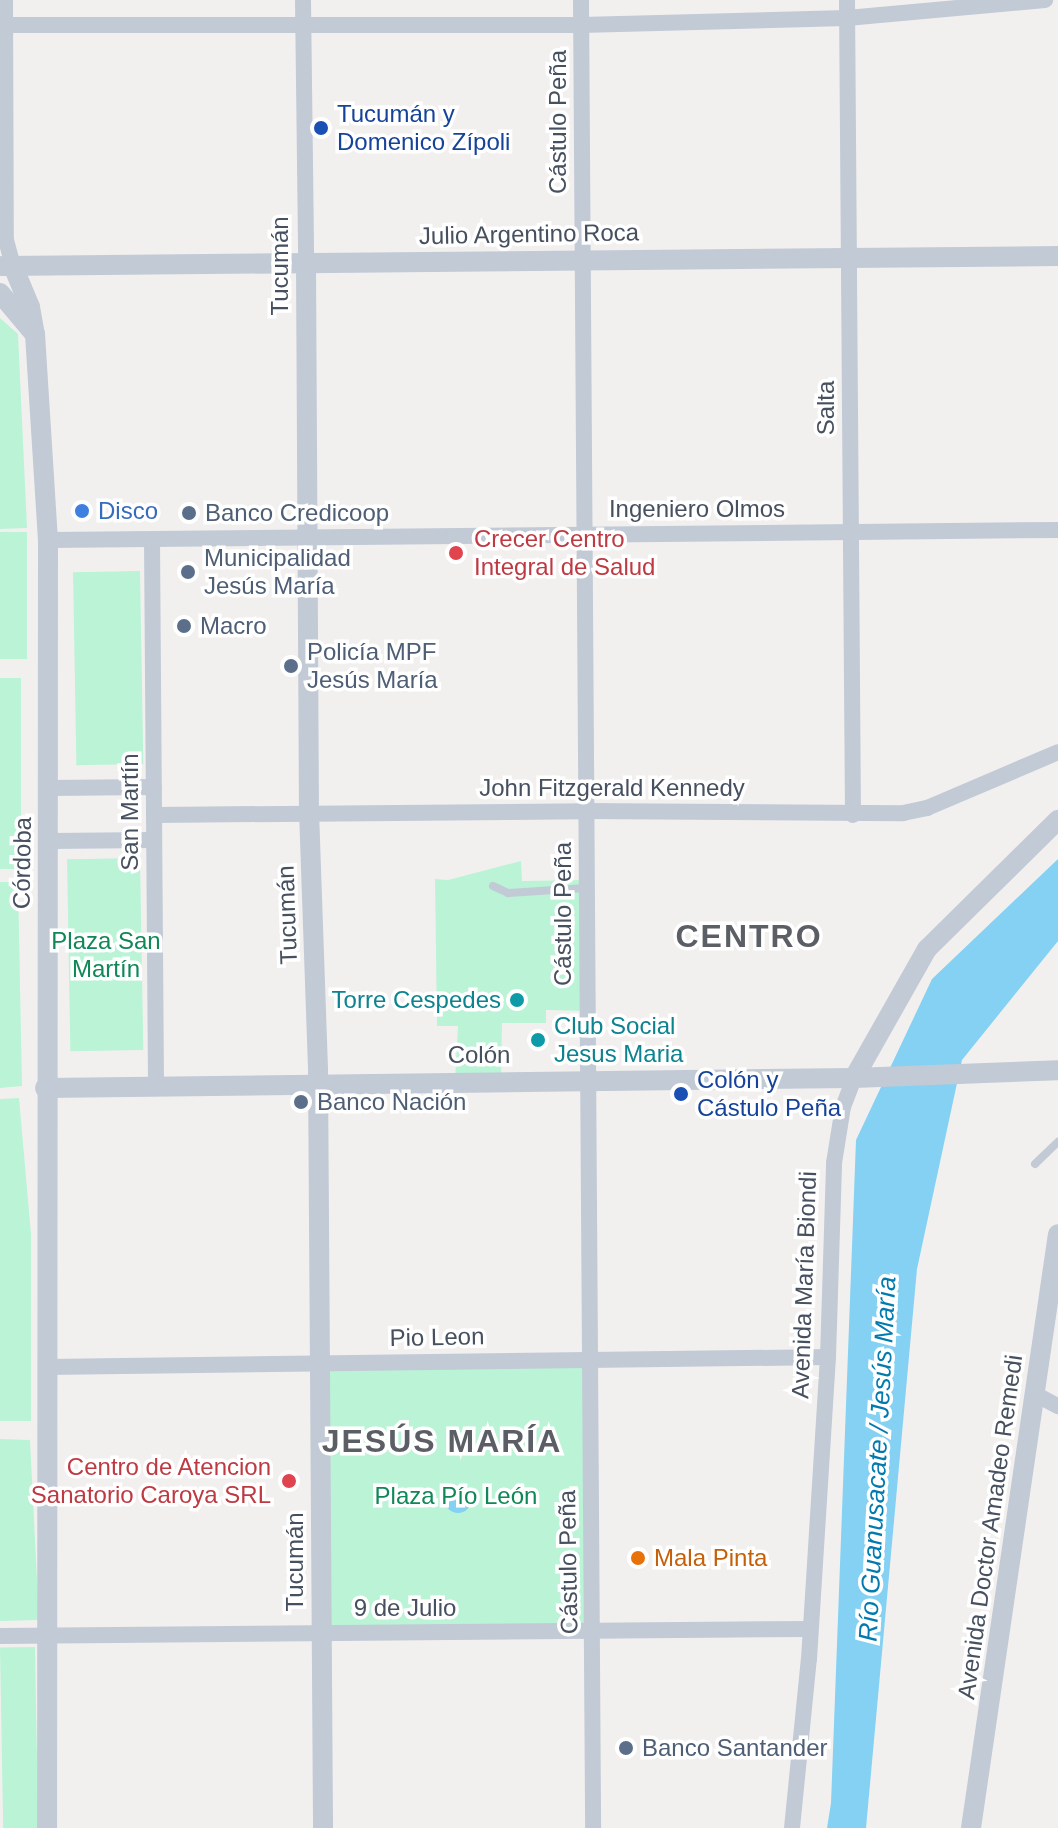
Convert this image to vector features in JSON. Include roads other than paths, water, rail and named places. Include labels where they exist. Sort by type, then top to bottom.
[{"type":"street","name":"Córdoba","points":[[5,0],[7,266],[30,307],[35,334],[48,540],[49,841],[45,1088],[47,1828]]},
{"type":"street","name":"Tucumán","points":[[303,0],[309,811],[318,1082],[323,1828]]},
{"type":"street","name":"Cástulo Peña","points":[[581,0],[593,1828]]},
{"type":"street","name":"Salta","points":[[847,0],[853,815]]},
{"type":"street","points":[[6,25],[303,22],[581,25],[847,18],[1045,0]]},
{"type":"street","name":"Julio Argentino Roca","points":[[7,266],[1058,256]]},
{"type":"street","points":[[0,293],[35,334]]},
{"type":"street","name":"Ingeniero Olmos","points":[[48,540],[1058,530]]},
{"type":"street","name":"San Martín","points":[[152,539],[156,1085]]},
{"type":"street","name":"John Fitzgerald Kennedy","points":[[154,815],[309,811],[903,813],[927,808],[1058,752]]},
{"type":"street","points":[[49,788],[154,787]]},
{"type":"street","name":"Avenida María Biondi","points":[[792,1828],[810,1629],[828,1357],[834,1163],[843,1107],[864,1077],[938,936],[1058,820]]},
{"type":"street","points":[[49,841],[154,840]]},
{"type":"street","name":"Colón","points":[[45,1088],[864,1077],[1058,1070]]},
{"type":"street","name":"Avenida Doctor Amadeo Remedi","points":[[971,1828],[1058,1234]]},
{"type":"street","name":"Pio Leon","points":[[46,1367],[589,1357],[828,1357]]},
{"type":"street","points":[[1035,1394],[1058,1406]]},
{"type":"street","name":"9 de Julio","points":[[0,1636],[810,1629]]},
{"type":"lane","points":[[493,886],[508,893],[586,888]]},
{"type":"lane","points":[[1035,1164],[1058,1142]]},
{"type":"water","name":"Río Guanusacate / Jesús María","points":[[1058,859],[1058,941],[962,1060],[917,1269],[866,1828],[827,1828],[831,1803],[856,1140],[932,979]]},
{"type":"water","points":[[458,1487],[467,1491],[471,1500],[467,1509],[458,1513],[449,1509],[445,1500],[449,1491]]},
{"type":"place","name":"Tucumán y Domenico Zípoli","points":[[321,128]]},
{"type":"place","name":"Disco","points":[[82,511]]},
{"type":"place","name":"Banco Credicoop","points":[[189,513]]},
{"type":"place","name":"Crecer Centro Integral de Salud","points":[[456,553]]},
{"type":"place","name":"Municipalidad Jesús María","points":[[188,572]]},
{"type":"place","name":"Macro","points":[[184,626]]},
{"type":"place","name":"Policía MPF Jesús María","points":[[291,666]]},
{"type":"place","name":"Torre Cespedes","points":[[517,1000]]},
{"type":"place","name":"Club Social Jesus Maria","points":[[538,1040]]},
{"type":"place","name":"Colón y Cástulo Peña","points":[[681,1094]]},
{"type":"place","name":"Banco Nación","points":[[301,1102]]},
{"type":"place","name":"Centro de Atencion Sanatorio Caroya SRL","points":[[289,1481]]},
{"type":"place","name":"Mala Pinta","points":[[638,1558]]},
{"type":"place","name":"Banco Santander","points":[[626,1748]]},
{"type":"district","name":"CENTRO","points":[[749,936]]},
{"type":"district","name":"JESÚS MARÍA","points":[[442,1441]]},
{"type":"park label","name":"Plaza San Martín","points":[[106,955]]},
{"type":"park label","name":"Plaza Pío León","points":[[456,1496]]}]
